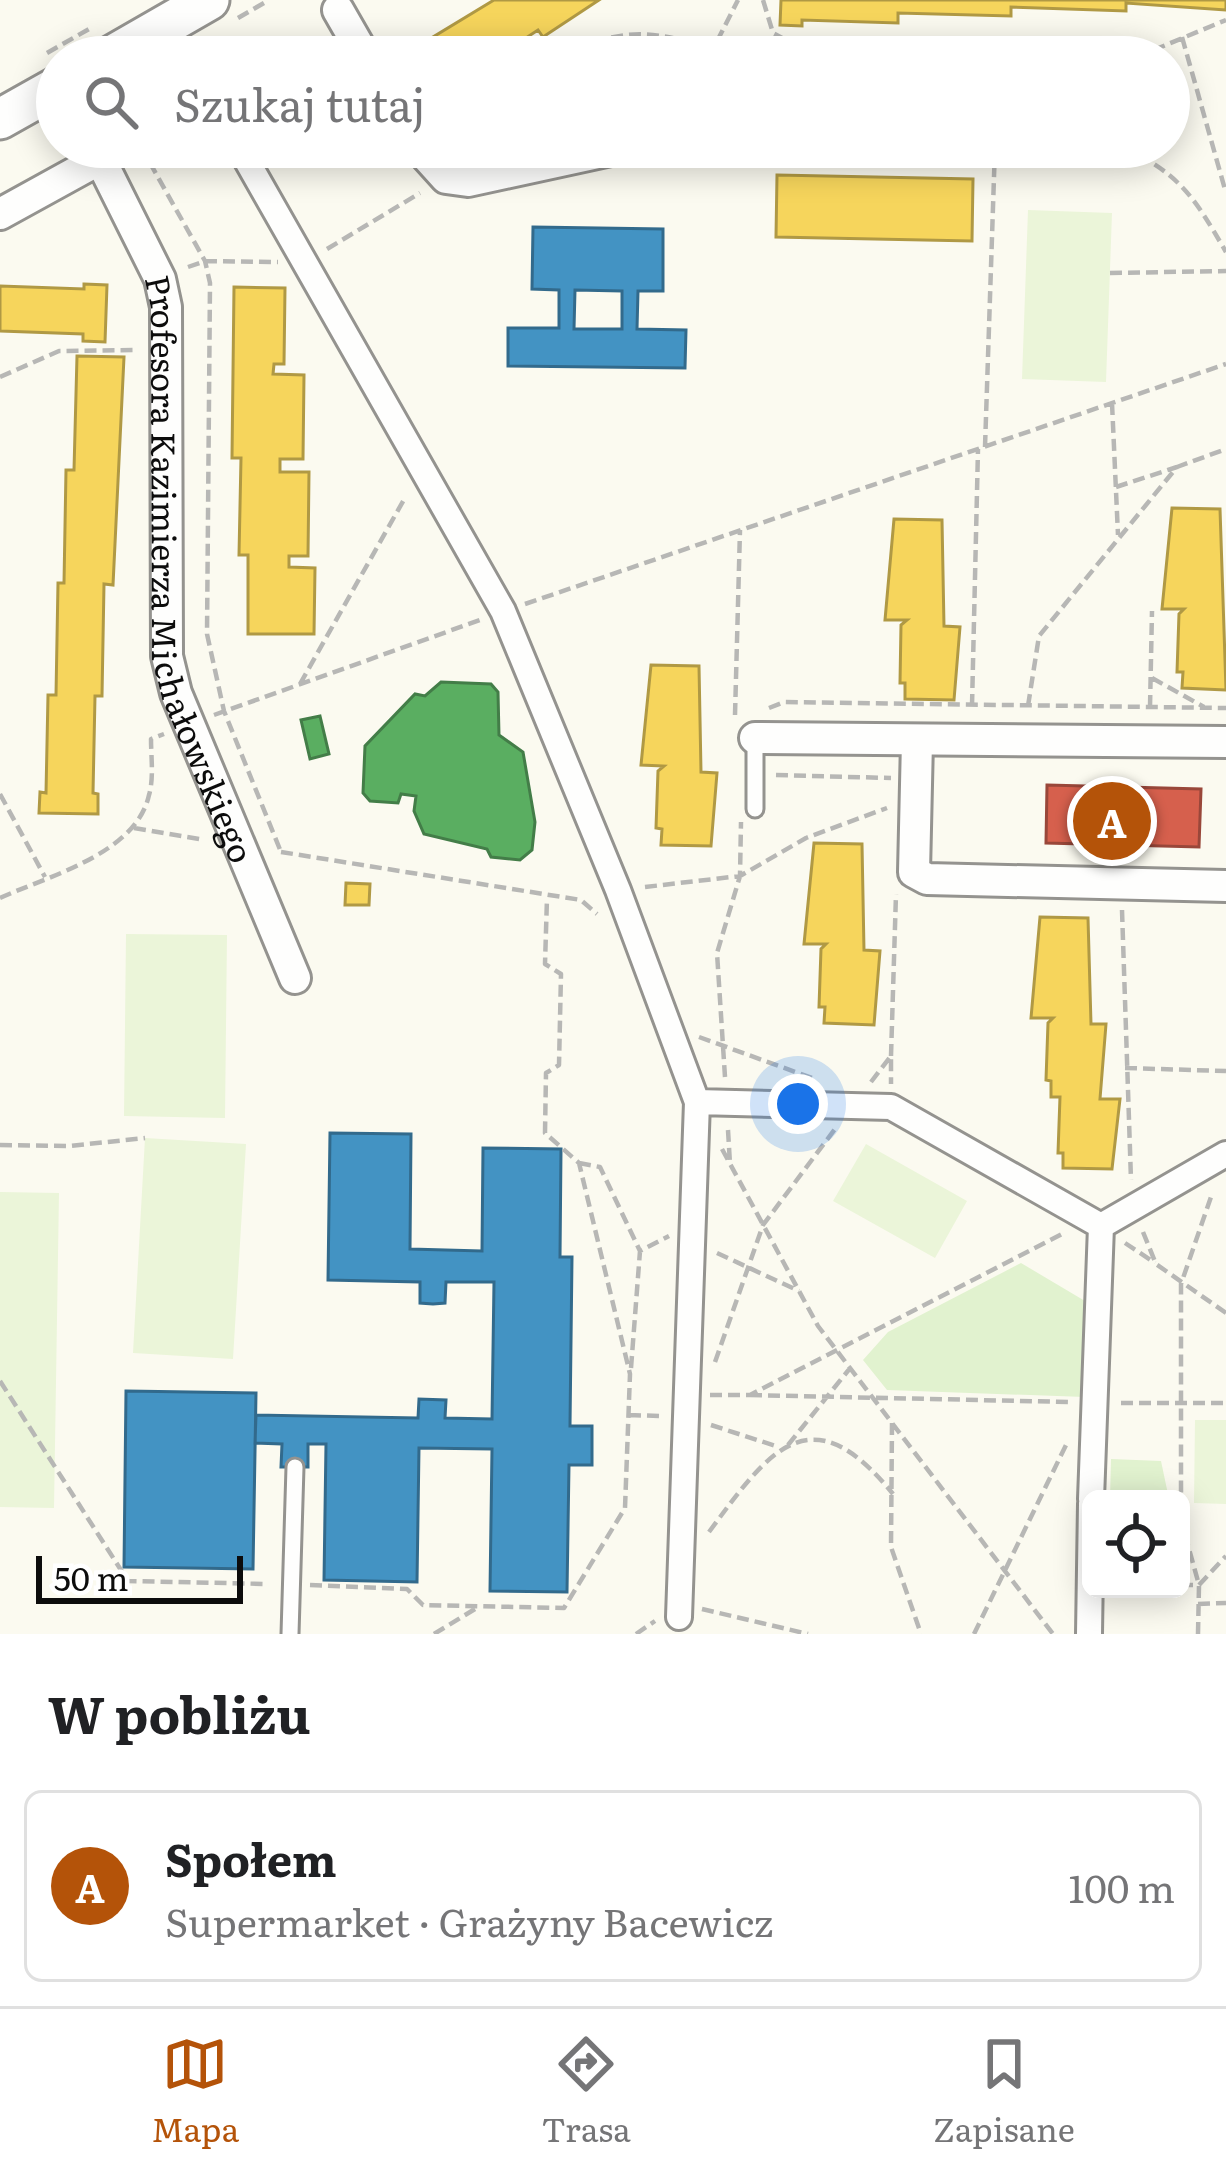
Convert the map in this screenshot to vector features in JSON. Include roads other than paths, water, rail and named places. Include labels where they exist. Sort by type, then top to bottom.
[{"type":"street","points":[[115,36],[209,0]]},
{"type":"street","points":[[342,3],[356,36]]},
{"type":"street","points":[[0,119],[36,84]]},
{"type":"street","name":"Profesora Kazimierza Michałowskiego","points":[[0,214],[74,168]]},
{"type":"street","name":"Profesora Kazimierza Michałowskiego","points":[[105,168],[160,279],[166,351],[166,656],[189,724],[295,978]]},
{"type":"street","points":[[251,168],[503,611],[618,890],[697,1102],[691,1403],[679,1610]]},
{"type":"street","points":[[437,168],[446,178],[468,181],[528,168]]},
{"type":"street","points":[[745,732],[917,741],[1226,742]]},
{"type":"street","points":[[917,741],[914,872],[927,879],[1226,886]]},
{"type":"street","points":[[697,1102],[891,1108],[1096,1222]]},
{"type":"street","points":[[1096,1222],[1133,1207],[1226,1154]]},
{"type":"street","points":[[1091,1490],[1096,1222]]},
{"type":"street","points":[[1089,1634],[1090,1598]]},
{"type":"lane","points":[[745,732],[754,774],[748,812]]},
{"type":"lane","points":[[290,1634],[295,1467]]},
{"type":"place","name":"Społem","points":[[1112,821]]}]
